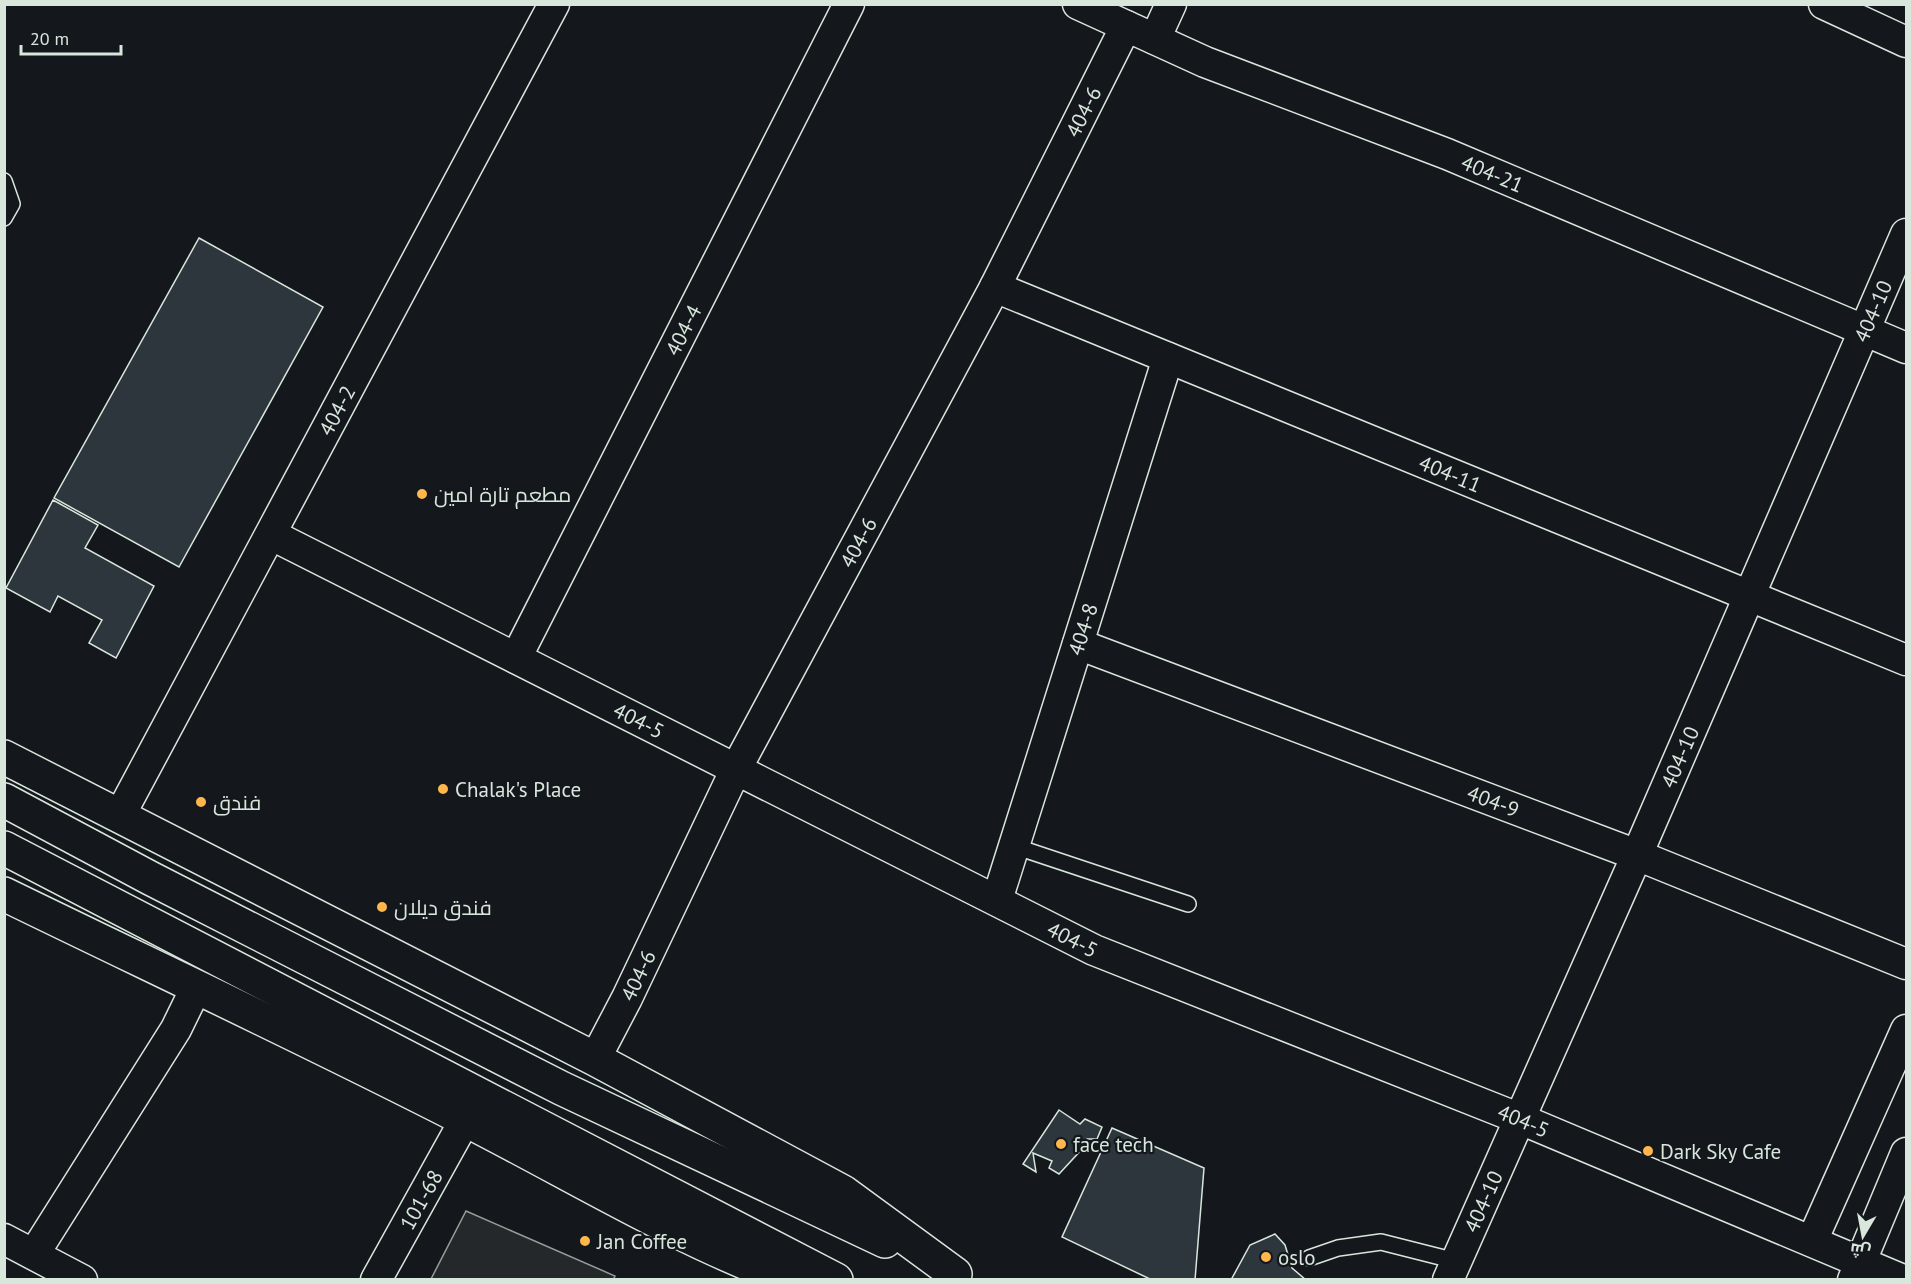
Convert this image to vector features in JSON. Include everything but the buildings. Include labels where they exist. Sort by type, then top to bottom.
[{"type":"main road","points":[[4,757],[595,1059],[843,1192],[961,1277]]},
{"type":"main road","points":[[4,800],[150,878],[561,1088],[961,1277]]},
{"type":"main road","points":[[4,848],[836,1280]]},
{"type":"main road","points":[[4,894],[465,1120],[554,1169],[736,1260],[789,1280]]},
{"type":"street","name":"404-4","points":[[516,658],[849,4]]},
{"type":"street","name":"404-21","points":[[1078,4],[1205,62],[1447,154],[1906,348]]},
{"type":"street","points":[[1155,39],[1171,4]]},
{"type":"street","points":[[1824,4],[1906,42]]},
{"type":"street","name":"404-2","points":[[120,815],[272,535],[544,8]]},
{"type":"street","name":"404-6","points":[[595,1059],[627,998],[736,769],[995,287],[1126,26]]},
{"type":"street","name":"404-10","points":[[1452,1270],[1637,855],[1906,234]]},
{"type":"street","name":"404-11","points":[[995,287],[1906,660]]},
{"type":"street","name":"404-8","points":[[997,900],[1168,358]]},
{"type":"street","name":"404-5","points":[[272,535],[1094,950],[1518,1118],[1812,1241],[1857,1271],[1903,1280]]},
{"type":"street","name":"404-9","points":[[1078,644],[1637,855],[1906,964]]},
{"type":"street","points":[[34,1254],[176,1029],[196,988]]},
{"type":"street","points":[[1812,1241],[1906,1030]]},
{"type":"street","name":"101-68","points":[[376,1280],[465,1120]]},
{"type":"street","points":[[1857,1271],[1906,1153]]},
{"type":"street","points":[[4,1239],[82,1280]]},
{"type":"lane","points":[[4,181],[12,204],[4,218]]},
{"type":"lane","points":[[1014,846],[1188,904]]},
{"type":"lane","points":[[1309,1258],[1338,1248],[1381,1242],[1452,1270]]},
{"type":"shaded area","points":[[466,1211],[615,1276],[613,1280],[431,1279]]},
{"type":"place","name":"مطعم تارة امين","points":[[422,494]]},
{"type":"place","name":"Chalak's Place","points":[[443,789]]},
{"type":"place","name":"فندق","points":[[201,802]]},
{"type":"place","name":"فندق ديلان","points":[[382,907]]},
{"type":"place","name":"face tech","points":[[1061,1144]]},
{"type":"place","name":"Dark Sky Cafe","points":[[1648,1151]]},
{"type":"place","name":"Jan Coffee","points":[[585,1241]]},
{"type":"place","name":"oslo","points":[[1266,1257]]}]
